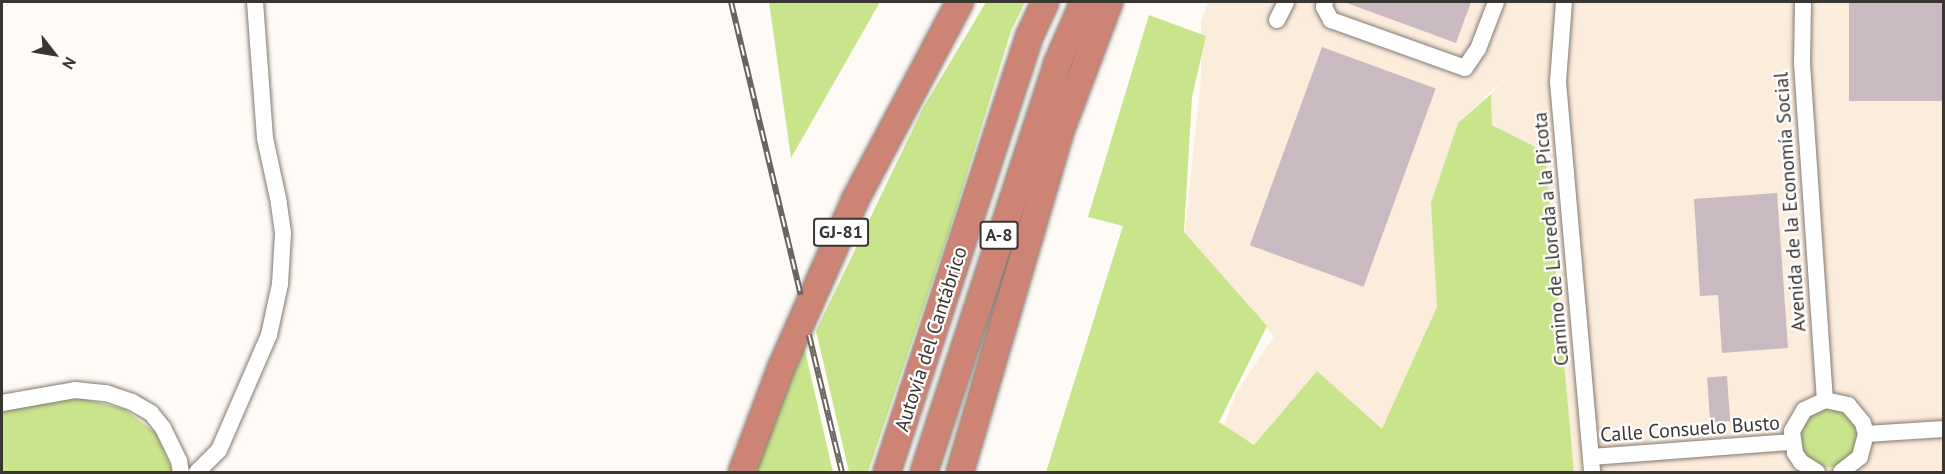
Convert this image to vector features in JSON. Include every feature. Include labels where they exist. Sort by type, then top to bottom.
[{"type":"highway","name":"GJ-81","points":[[742,472],[781,368],[855,200],[960,2]]},
{"type":"highway","name":"Autovía del Cantábrico","points":[[887,472],[1029,37],[1045,2]]},
{"type":"highway","name":"Autovía del Cantábrico","points":[[924,472],[1057,64],[1084,2]]},
{"type":"highway","points":[[960,472],[1060,132],[1109,2]]},
{"type":"street","points":[[197,472],[219,450],[269,335],[280,284],[283,233],[266,138],[255,2]]},
{"type":"street","points":[[1277,20],[1286,2]]},
{"type":"street","points":[[1325,2],[1324,7],[1331,20],[1465,68],[1478,50],[1496,2]]},
{"type":"street","name":"Camino de Lloreda a la Picota","points":[[1564,2],[1558,82],[1592,465]]},
{"type":"street","name":"Avenida de la Economía Social","points":[[1803,2],[1802,64],[1825,400]]},
{"type":"street","points":[[2,403],[75,390],[106,393],[132,402],[151,413],[163,428],[179,461],[181,472]]},
{"type":"street","points":[[1817,472],[1801,462],[1792,442],[1792,430],[1804,410],[1825,400],[1848,405],[1863,423],[1866,434],[1860,457],[1841,472]]},
{"type":"street","points":[[1866,434],[1944,429]]},
{"type":"street","name":"Calle Consuelo Busto","points":[[1592,465],[1792,442]]},
{"type":"shaded area","points":[[1209,2],[1943,2],[1943,472],[1574,472],[1545,153],[1492,125],[1491,94],[1504,79],[1458,123],[1444,316],[1386,433],[1263,449],[1223,429],[1236,393],[1274,336],[1184,242],[1201,78],[1201,20]]},
{"type":"green space","points":[[769,2],[880,2],[791,158]]},
{"type":"green space","points":[[986,2],[1025,2],[1011,31],[950,229],[868,472],[849,472],[816,331],[923,108]]},
{"type":"green space","points":[[1149,15],[1206,36],[1192,97],[1184,232],[1267,326],[1219,422],[1254,445],[1317,371],[1382,429],[1437,307],[1431,203],[1458,123],[1491,94],[1492,125],[1545,152],[1574,472],[1046,472],[1123,226],[1088,217]]},
{"type":"green space","points":[[803,342],[833,472],[754,472]]},
{"type":"green space","points":[[76,397],[124,409],[156,433],[173,472],[2,472],[2,411]]},
{"type":"green space","points":[[1829,409],[1840,411],[1850,417],[1856,427],[1858,438],[1856,449],[1850,459],[1840,465],[1829,467],[1818,465],[1808,459],[1802,449],[1800,438],[1802,427],[1808,417],[1818,411]]},
{"type":"building","points":[[1344,2],[1471,2],[1456,43]]},
{"type":"building","points":[[1849,2],[1944,2],[1944,101],[1849,101]]},
{"type":"building","points":[[1322,47],[1436,88],[1364,287],[1250,245]]},
{"type":"building","points":[[1777,193],[1788,348],[1722,353],[1718,295],[1700,296],[1694,199]]},
{"type":"building","points":[[1727,376],[1730,421],[1710,422],[1707,377]]},
{"type":"railway","points":[[731,2],[801,295]]},
{"type":"railway","points":[[809,335],[842,472]]}]
